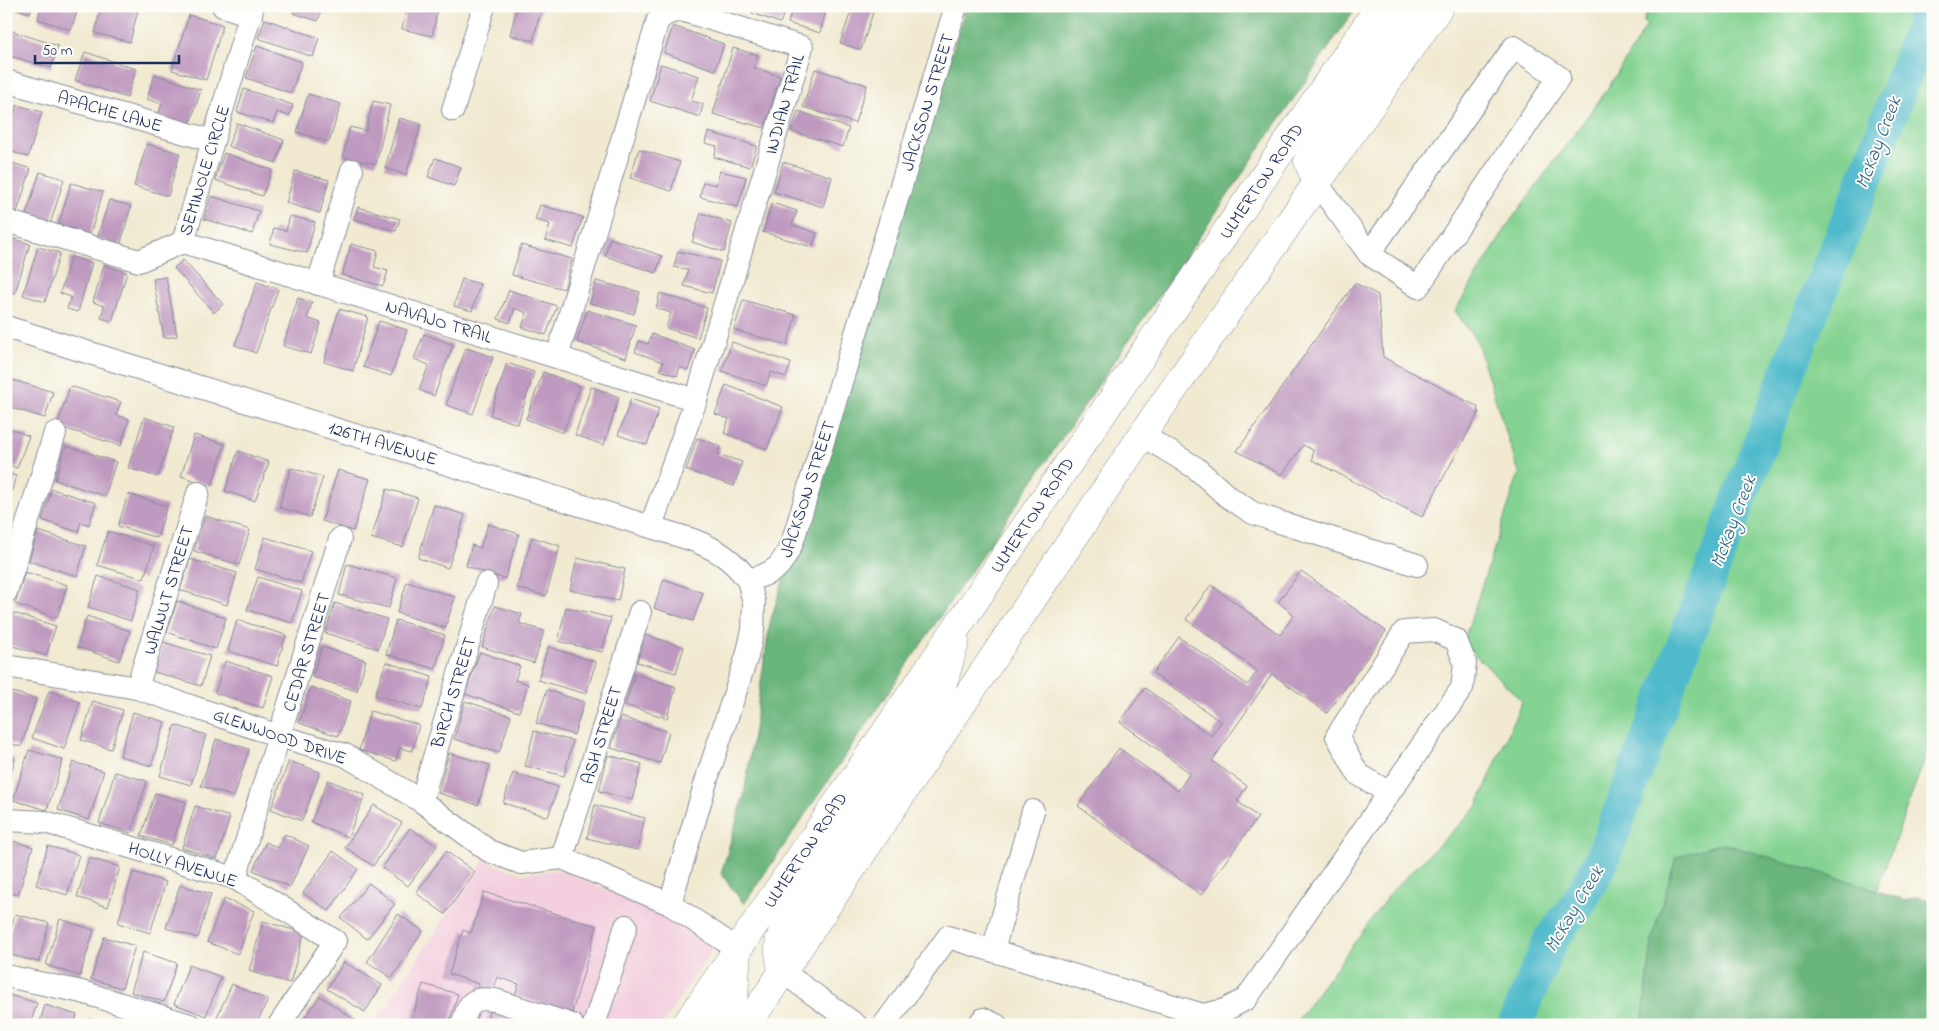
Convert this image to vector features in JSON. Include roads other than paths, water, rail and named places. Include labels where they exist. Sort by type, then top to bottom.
[{"type":"main road","name":"ULMERTON ROAD","points":[[686,1025],[1380,6]]},
{"type":"main road","points":[[1317,183],[1308,161],[1408,6]]},
{"type":"main road","points":[[747,1025],[1142,435],[1440,6]]},
{"type":"main road","points":[[783,972],[778,954],[780,936],[786,923],[938,700],[961,619]]},
{"type":"main road","points":[[714,1025],[734,995],[737,949]]},
{"type":"street","points":[[223,6],[252,10]]},
{"type":"street","points":[[453,110],[484,6]]},
{"type":"street","name":"JACKSON STREET","points":[[748,580],[765,576],[782,564],[792,543],[956,6]]},
{"type":"street","name":"SEMINOLE CIRCLE","points":[[6,221],[139,261],[183,242],[252,10]]},
{"type":"street","name":"INDIAN TRAIL","points":[[557,357],[658,20],[668,13],[681,10],[802,47],[696,400],[652,526]]},
{"type":"street","points":[[1317,183],[1369,254],[1418,287],[1559,77],[1514,47],[1369,254]]},
{"type":"street","name":"APACHE LANE","points":[[6,81],[213,142]]},
{"type":"street","points":[[318,284],[352,170]]},
{"type":"street","name":"NAVAJO TRAIL","points":[[183,242],[696,400]]},
{"type":"street","name":"126TH AVENUE","points":[[6,327],[652,526],[716,549],[736,565],[748,580]]},
{"type":"street","points":[[6,592],[54,434]]},
{"type":"street","points":[[1142,435],[1196,468],[1227,496],[1253,513],[1276,522],[1417,565]]},
{"type":"street","name":"WALNUT STREET","points":[[137,688],[198,493]]},
{"type":"street","name":"CEDAR STREET","points":[[235,878],[340,540]]},
{"type":"street","points":[[737,949],[670,904],[708,775],[747,656],[753,630],[754,602],[748,580]]},
{"type":"street","name":"BIRCH STREET","points":[[421,801],[486,584]]},
{"type":"street","name":"ASH STREET","points":[[562,858],[640,612]]},
{"type":"street","points":[[884,1025],[948,937],[1203,1015],[1225,1010],[1246,999],[1462,688],[1465,663],[1456,640],[1434,630],[1404,632],[1337,736],[1358,774],[1389,793]]},
{"type":"street","name":"GLENWOOD DRIVE","points":[[6,666],[137,688],[280,736],[345,755],[421,801],[490,851],[521,862],[562,858],[670,904]]},
{"type":"street","points":[[993,950],[1033,811]]},
{"type":"street","name":"HOLLY AVENUE","points":[[6,820],[45,822],[235,878],[335,941],[278,1025]]},
{"type":"street","points":[[594,1025],[626,926]]},
{"type":"street","points":[[783,972],[856,1025]]},
{"type":"street","points":[[6,976],[82,992],[190,1025]]},
{"type":"street","points":[[462,1025],[469,1005],[474,1001],[483,999],[495,1000],[572,1025]]},
{"type":"street","points":[[979,1025],[983,1018],[996,1025]]},
{"type":"waterway","name":"McKay Creek","points":[[1515,1025],[1551,939],[1578,904],[1603,857],[1788,371],[1875,154],[1930,6]]}]
